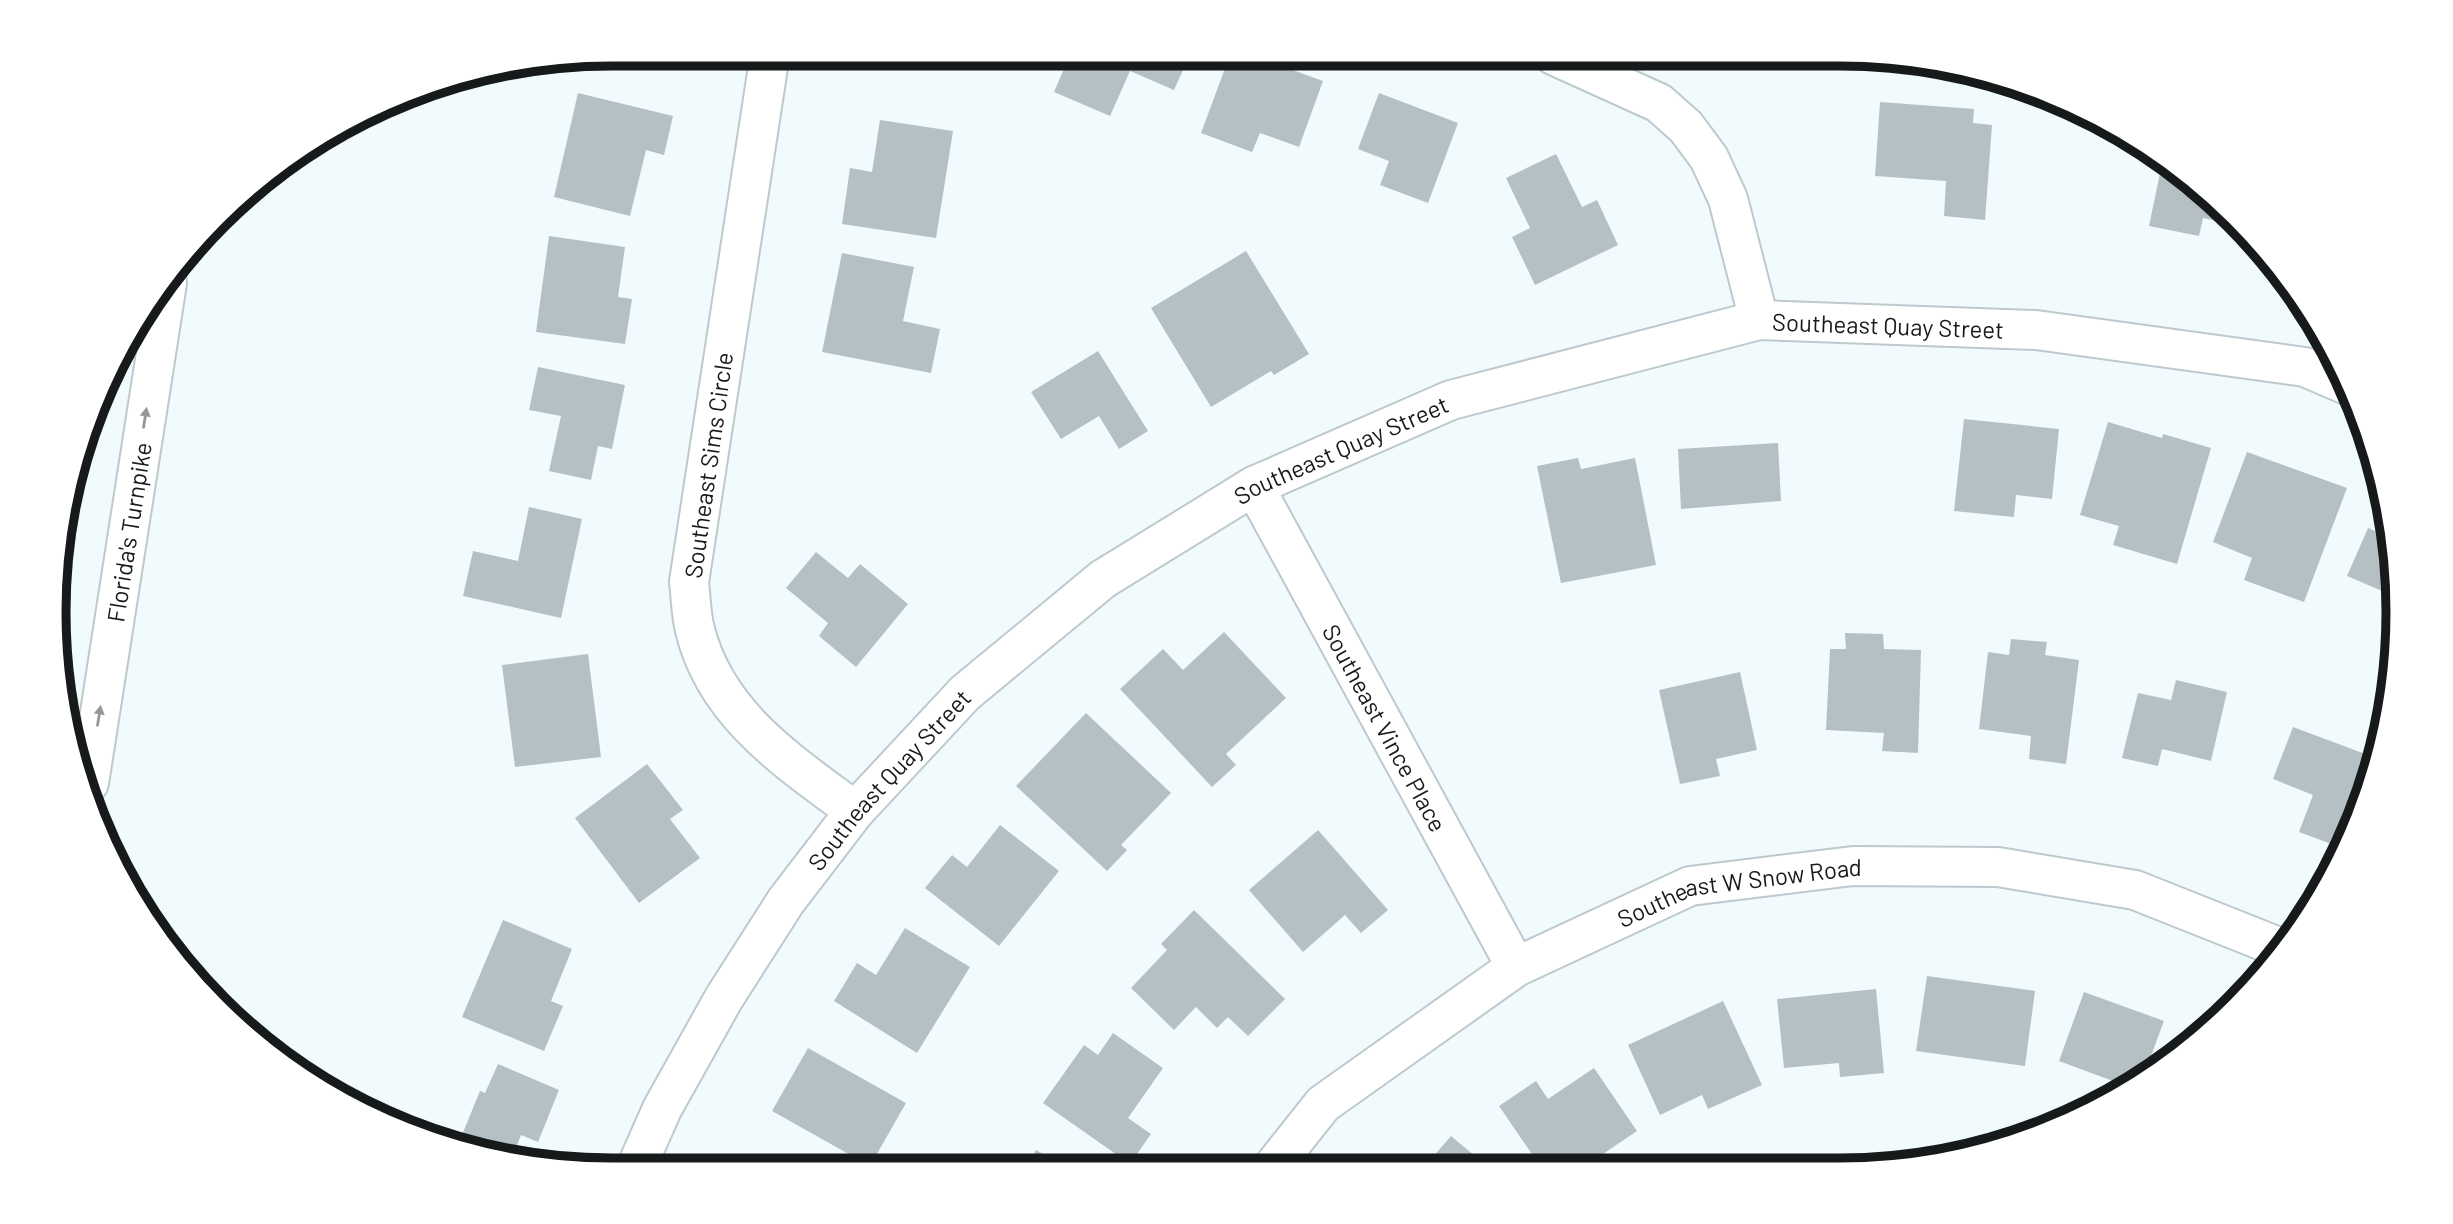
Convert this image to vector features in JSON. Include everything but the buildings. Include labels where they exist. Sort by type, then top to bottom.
[{"type":"main road","name":"Southeast Sims Circle","points":[[768,66],[689,582],[694,629],[708,666],[729,705],[781,756],[855,811]]},
{"type":"main road","points":[[1577,66],[1659,103],[1686,127],[1709,158],[1728,199],[1759,320]]},
{"type":"main road","name":"Florida's Turnpike","points":[[91,772],[164,300]]},
{"type":"main road","name":"Southeast Quay Street","points":[[640,1158],[662,1109],[724,998],[786,901],[855,811],[965,693],[1103,579],[1254,486],[1451,400],[1759,320],[2036,331],[2305,367],[2334,379]]},
{"type":"main road","name":"Southeast Vince Place","points":[[1254,486],[1516,967]]},
{"type":"main road","name":"Southeast W Snow Road","points":[[1280,1158],[1323,1104],[1516,967],[1690,886],[1853,866],[1998,867],[2135,890],[2273,945]]}]
